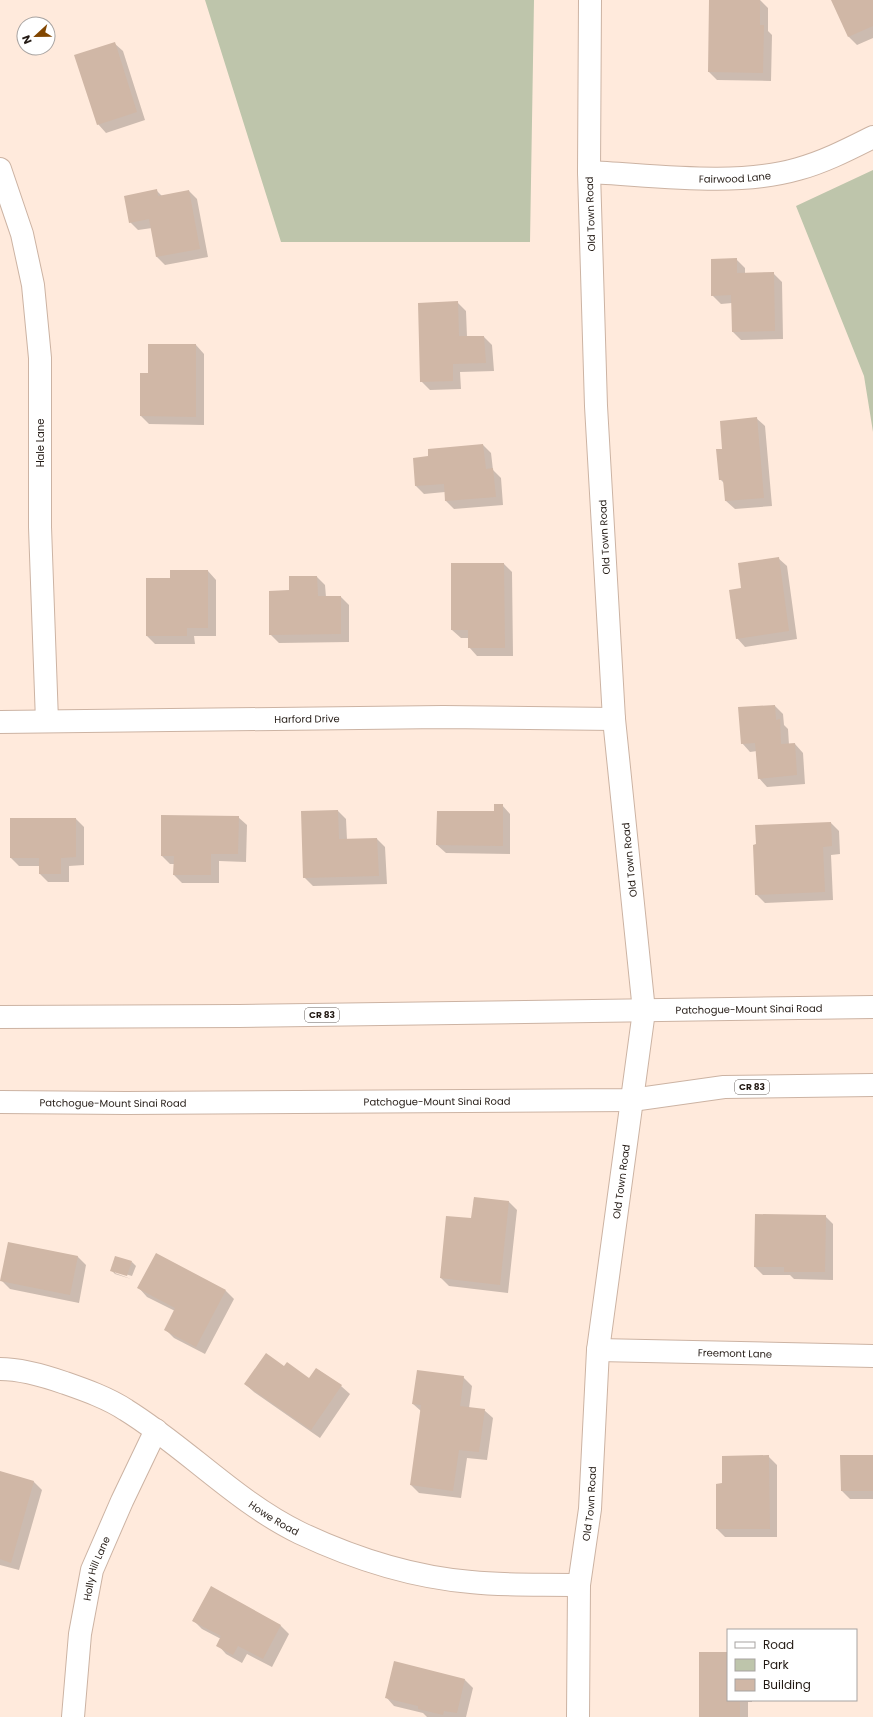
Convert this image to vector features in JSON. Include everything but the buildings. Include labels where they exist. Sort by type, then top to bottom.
[{"type":"main road","name":"Old Town Road","points":[[578,1717],[579,1585],[590,1509],[598,1350],[644,1011],[614,720],[596,406],[589,172],[590,0]]},
{"type":"main road","name":"Fairwood Lane","points":[[589,172],[701,178],[750,178],[798,169],[844,151],[873,137]]},
{"type":"main road","name":"Hale Lane","points":[[0,169],[22,234],[33,285],[40,358],[40,527],[46,721]]},
{"type":"main road","name":"Harford Drive","points":[[0,722],[443,717],[614,720]]},
{"type":"main road","name":"Patchogue-Mount Sinai Road","points":[[0,1017],[239,1016],[873,1007]]},
{"type":"main road","name":"Patchogue-Mount Sinai Road","points":[[0,1102],[142,1103],[632,1100],[724,1087],[873,1085]]},
{"type":"main road","name":"Freemont Lane","points":[[598,1350],[873,1356]]},
{"type":"main road","name":"Howe Road","points":[[0,1369],[45,1376],[82,1389],[125,1409],[156,1430],[255,1507],[300,1532],[357,1556],[414,1574],[471,1582],[579,1585]]},
{"type":"main road","name":"Holly Hill Lane","points":[[73,1717],[80,1634],[92,1570],[122,1501],[156,1430]]},
{"type":"green space","points":[[205,0],[534,0],[530,242],[281,242]]},
{"type":"green space","points":[[873,170],[873,432],[864,376],[796,206]]}]
